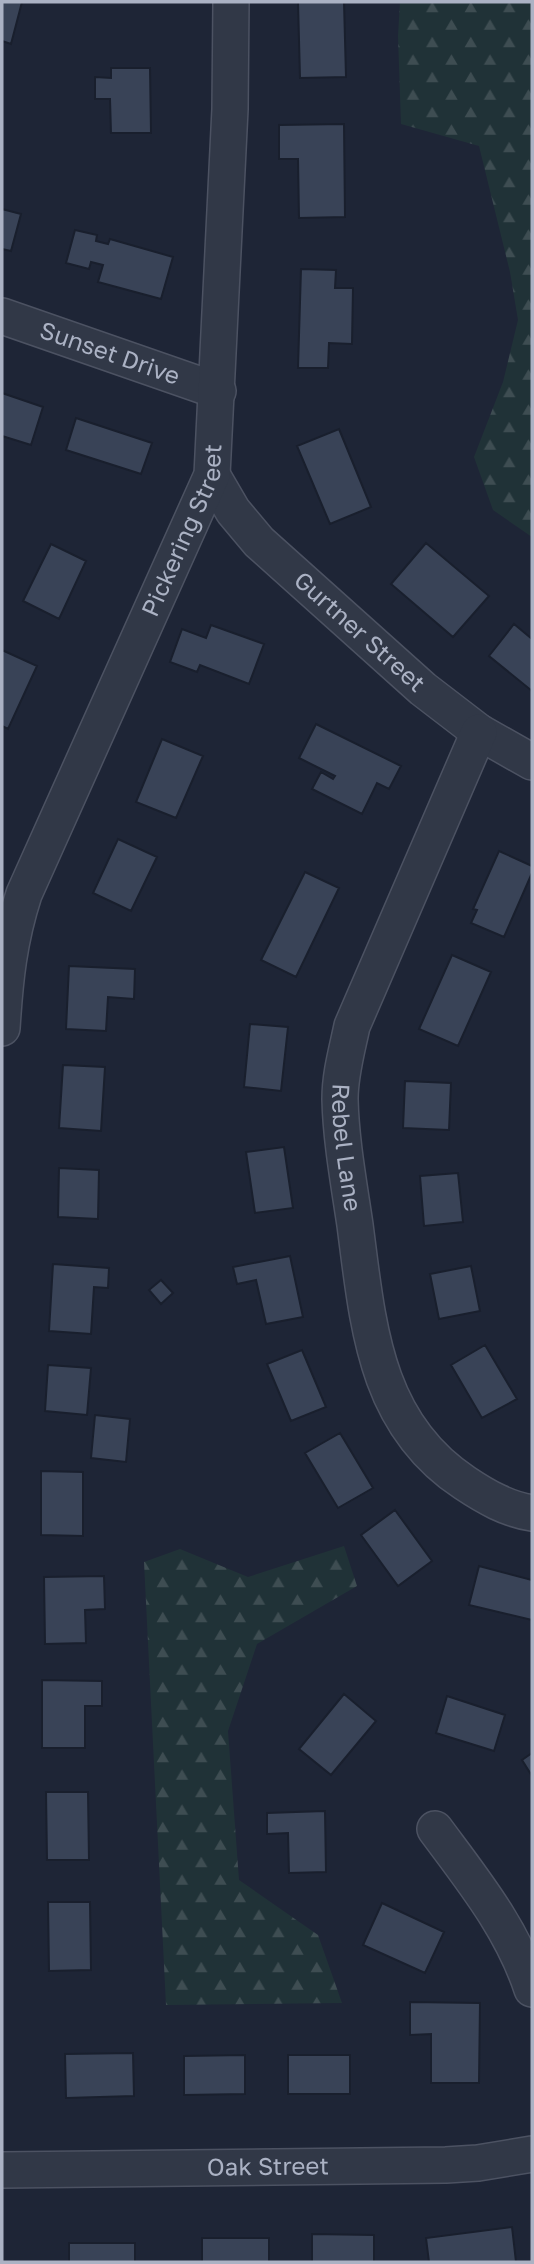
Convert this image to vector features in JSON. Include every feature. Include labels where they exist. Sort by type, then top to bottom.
[{"type":"street","name":"Pickering Street","points":[[2,1028],[6,966],[12,929],[24,894],[212,475],[230,109],[231,2]]},
{"type":"street","name":"Sunset Drive","points":[[2,316],[218,391]]},
{"type":"street","name":"Gurtner Street","points":[[212,475],[233,511],[259,542],[423,689],[480,732],[532,762]]},
{"type":"street","name":"Rebel Lane","points":[[480,732],[352,1026],[344,1061],[340,1098],[373,1342],[387,1391],[405,1423],[427,1452],[455,1476],[486,1497],[532,1513]]},
{"type":"street","points":[[435,1829],[503,1924],[517,1950],[532,1989]]},
{"type":"street","name":"Oak Street","points":[[2,2170],[446,2165],[478,2164],[532,2154]]},
{"type":"green space","points":[[400,2],[532,2],[532,537],[493,510],[474,457],[503,382],[518,320],[510,272],[479,146],[401,124],[398,36]]},
{"type":"green space","points":[[344,1546],[357,1586],[257,1644],[228,1731],[239,1880],[318,1935],[342,2003],[166,2005],[144,1562],[180,1549],[248,1577]]},
{"type":"building","points":[[2,2],[22,2],[11,44],[2,41]]},
{"type":"building","points":[[298,2],[344,2],[346,77],[300,78]]},
{"type":"building","points":[[111,68],[150,68],[151,133],[111,133],[110,99],[95,99],[95,77],[111,78]]},
{"type":"building","points":[[344,124],[345,217],[299,218],[298,159],[279,159],[279,125]]},
{"type":"building","points":[[2,209],[21,214],[11,251],[2,249]]},
{"type":"building","points":[[75,230],[97,235],[96,241],[108,244],[110,239],[173,257],[161,299],[98,282],[103,265],[91,262],[89,269],[66,263]]},
{"type":"building","points":[[301,269],[336,270],[335,288],[353,288],[352,344],[329,343],[328,368],[298,368]]},
{"type":"building","points":[[2,393],[43,407],[31,445],[2,436]]},
{"type":"building","points":[[76,418],[152,443],[141,474],[66,450]]},
{"type":"building","points":[[339,429],[371,507],[330,524],[297,446]]},
{"type":"building","points":[[426,543],[489,596],[453,637],[391,584]]},
{"type":"building","points":[[51,544],[86,561],[59,619],[23,601]]},
{"type":"building","points":[[514,624],[532,639],[532,691],[489,656]]},
{"type":"building","points":[[211,625],[264,644],[249,684],[200,665],[197,672],[170,662],[182,629],[206,638]]},
{"type":"building","points":[[2,650],[37,666],[8,729],[2,726]]},
{"type":"building","points":[[316,724],[401,766],[389,789],[377,783],[362,814],[312,789],[321,772],[333,779],[335,776],[299,758]]},
{"type":"building","points":[[162,739],[203,756],[176,818],[136,802]]},
{"type":"building","points":[[118,839],[157,857],[131,911],[93,893]]},
{"type":"building","points":[[499,851],[532,866],[532,873],[504,937],[471,923],[477,910],[473,909]]},
{"type":"building","points":[[305,872],[339,888],[296,977],[261,960]]},
{"type":"building","points":[[452,955],[491,972],[458,1046],[419,1029]]},
{"type":"building","points":[[69,966],[135,969],[134,999],[108,997],[106,1031],[66,1029]]},
{"type":"building","points":[[250,1024],[288,1027],[281,1091],[244,1087]]},
{"type":"building","points":[[63,1065],[105,1067],[101,1131],[59,1128]]},
{"type":"building","points":[[405,1081],[451,1083],[449,1130],[403,1128]]},
{"type":"building","points":[[284,1147],[293,1208],[255,1213],[246,1152]]},
{"type":"building","points":[[59,1168],[99,1170],[98,1219],[58,1217]]},
{"type":"building","points":[[458,1173],[463,1222],[424,1226],[420,1176]]},
{"type":"building","points":[[290,1256],[303,1317],[266,1324],[256,1280],[237,1284],[233,1267]]},
{"type":"building","points":[[53,1264],[109,1268],[108,1288],[94,1287],[91,1334],[49,1331]]},
{"type":"building","points":[[471,1266],[480,1311],[439,1319],[430,1274]]},
{"type":"building","points":[[161,1280],[173,1293],[161,1304],[149,1290]]},
{"type":"building","points":[[485,1345],[517,1399],[482,1418],[451,1365]]},
{"type":"building","points":[[302,1350],[326,1407],[291,1421],[267,1364]]},
{"type":"building","points":[[48,1365],[91,1368],[87,1415],[45,1411]]},
{"type":"building","points":[[95,1415],[130,1419],[126,1462],[91,1458]]},
{"type":"building","points":[[340,1433],[373,1488],[338,1508],[305,1453]]},
{"type":"building","points":[[41,1471],[83,1472],[83,1536],[41,1535]]},
{"type":"building","points":[[395,1510],[432,1561],[398,1586],[361,1535]]},
{"type":"building","points":[[479,1566],[532,1580],[532,1620],[469,1605]]},
{"type":"building","points":[[104,1576],[105,1609],[85,1610],[86,1643],[45,1644],[44,1577]]},
{"type":"building","points":[[42,1680],[102,1681],[102,1706],[85,1706],[85,1748],[42,1748]]},
{"type":"building","points":[[344,1694],[376,1721],[331,1775],[299,1749]]},
{"type":"building","points":[[447,1696],[505,1715],[494,1751],[436,1733]]},
{"type":"building","points":[[532,1753],[532,1776],[522,1760]]},
{"type":"building","points":[[46,1792],[88,1792],[89,1860],[47,1860]]},
{"type":"building","points":[[325,1811],[326,1872],[289,1873],[288,1833],[267,1834],[267,1813]]},
{"type":"building","points":[[48,1902],[90,1902],[91,1970],[49,1971]]},
{"type":"building","points":[[382,1903],[444,1932],[425,1973],[363,1945]]},
{"type":"building","points":[[410,2002],[480,2003],[479,2083],[431,2083],[431,2034],[410,2035]]},
{"type":"building","points":[[133,2053],[134,2096],[66,2098],[65,2054]]},
{"type":"building","points":[[245,2055],[245,2094],[184,2095],[184,2056]]},
{"type":"building","points":[[288,2055],[350,2055],[350,2094],[288,2094]]},
{"type":"building","points":[[512,2227],[516,2262],[429,2262],[426,2238]]},
{"type":"building","points":[[312,2234],[374,2235],[374,2262],[312,2262]]},
{"type":"building","points":[[202,2238],[269,2238],[269,2262],[202,2262]]},
{"type":"building","points":[[69,2243],[135,2243],[135,2262],[69,2262]]}]
